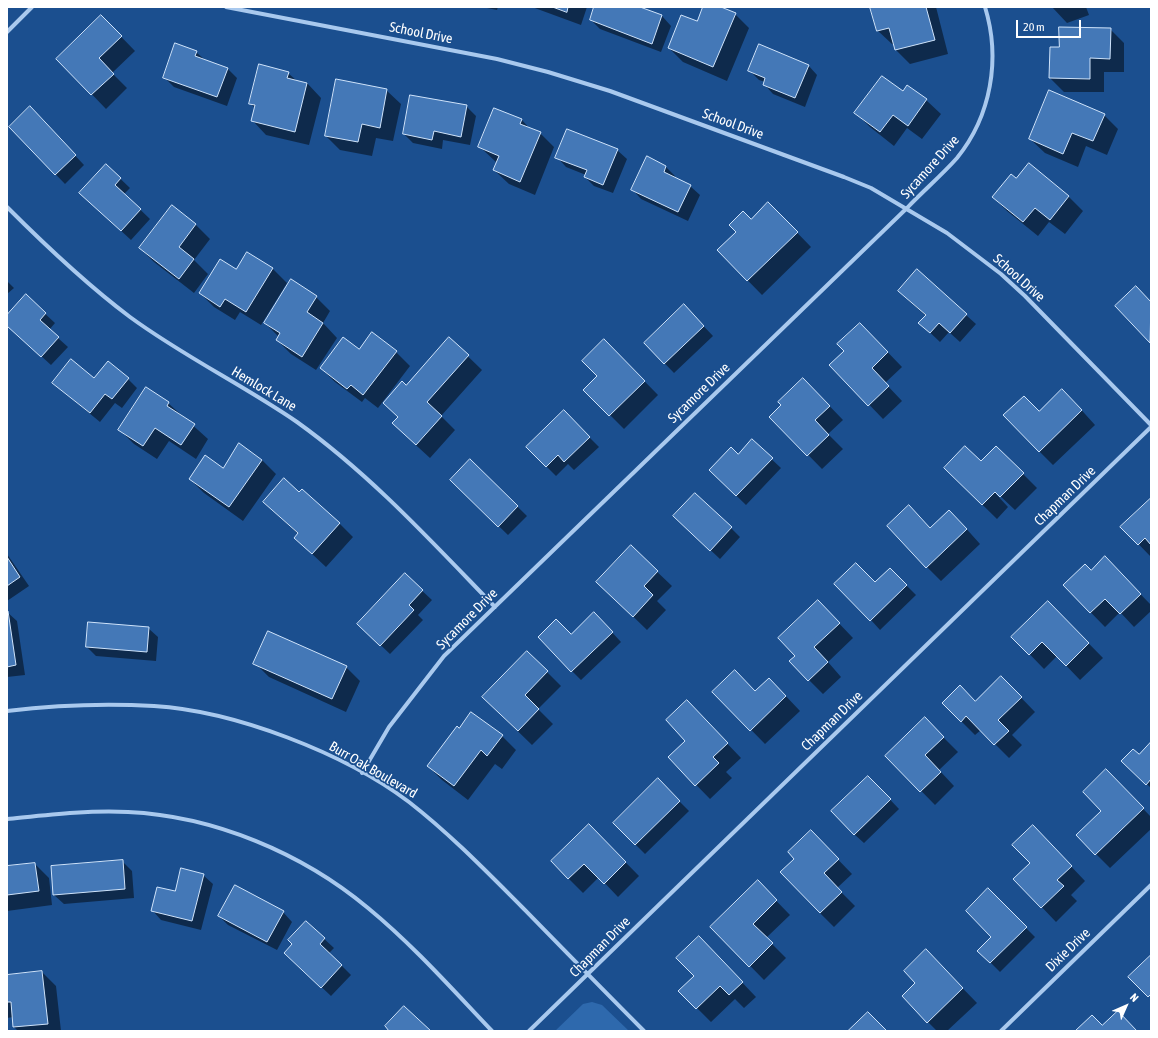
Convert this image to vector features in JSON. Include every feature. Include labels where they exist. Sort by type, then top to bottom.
[{"type":"street","points":[[7,32],[32,7]]},
{"type":"street","name":"School Drive","points":[[226,7],[497,59],[548,72],[618,94],[871,188],[947,233],[1001,274],[1025,296],[1151,426]]},
{"type":"street","name":"Sycamore Drive","points":[[362,773],[389,727],[430,672],[444,656],[907,208],[956,158],[978,127],[986,105],[992,62],[989,22],[985,7]]},
{"type":"street","name":"Hemlock Lane","points":[[7,207],[54,254],[131,317],[183,352],[296,422],[338,453],[398,506],[495,607]]},
{"type":"street","name":"Chapman Drive","points":[[529,1031],[589,975],[1151,426]]},
{"type":"street","name":"Burr Oak Boulevard","points":[[7,711],[87,704],[155,706],[188,710],[216,716],[286,736],[340,761],[407,801],[454,838],[644,1031]]},
{"type":"street","points":[[7,819],[100,812],[159,816],[228,831],[276,850],[323,875],[367,907],[401,937],[492,1031]]},
{"type":"street","name":"Dixie Drive","points":[[1001,1031],[1151,885]]},
{"type":"shaded area","points":[[592,1002],[602,1005],[629,1031],[555,1031],[583,1004]]},
{"type":"building","points":[[553,7],[568,7],[567,12]]},
{"type":"building","points":[[594,7],[640,7],[662,15],[652,44],[590,20]]},
{"type":"building","points":[[703,7],[721,7],[736,13],[713,67],[668,48],[681,15],[697,21]]},
{"type":"building","points":[[870,7],[926,7],[935,40],[895,50],[889,28],[877,31]]},
{"type":"building","points":[[101,15],[122,36],[99,58],[114,74],[91,95],[56,59]]},
{"type":"building","points":[[1059,27],[1111,28],[1110,59],[1090,58],[1090,79],[1049,78],[1050,47],[1059,47]]},
{"type":"building","points":[[175,43],[197,51],[195,56],[228,68],[217,97],[163,78]]},
{"type":"building","points":[[759,44],[809,65],[795,98],[763,85],[765,78],[748,71]]},
{"type":"building","points":[[259,64],[289,72],[287,78],[307,83],[295,132],[251,121],[255,105],[249,104]]},
{"type":"building","points":[[882,76],[903,91],[907,85],[927,99],[908,126],[893,115],[880,132],[854,113]]},
{"type":"building","points":[[336,79],[387,89],[380,128],[362,124],[358,142],[325,136]]},
{"type":"building","points":[[1049,90],[1105,114],[1093,141],[1072,133],[1063,154],[1029,139]]},
{"type":"building","points":[[410,95],[467,105],[461,137],[434,131],[432,140],[403,134]]},
{"type":"building","points":[[30,106],[76,155],[55,175],[9,127]]},
{"type":"building","points":[[494,108],[522,119],[520,124],[541,132],[520,182],[493,170],[499,156],[478,147]]},
{"type":"building","points":[[567,129],[618,149],[603,185],[584,177],[587,170],[555,158]]},
{"type":"building","points":[[647,156],[666,166],[664,172],[691,185],[678,212],[631,190]]},
{"type":"building","points":[[1029,163],[1069,196],[1050,220],[1035,208],[1023,222],[992,197],[1011,174],[1016,178]]},
{"type":"building","points":[[106,164],[121,178],[115,185],[141,209],[121,231],[79,193]]},
{"type":"building","points":[[768,202],[798,232],[747,281],[717,250],[736,232],[729,225],[743,211],[751,219]]},
{"type":"building","points":[[172,205],[196,224],[179,247],[194,259],[179,279],[139,248]]},
{"type":"building","points":[[247,252],[273,268],[246,312],[225,299],[220,307],[199,293],[220,259],[236,269]]},
{"type":"building","points":[[917,269],[967,314],[950,333],[939,323],[930,333],[918,323],[926,315],[898,291]]},
{"type":"building","points":[[291,279],[317,296],[307,312],[323,323],[302,357],[276,340],[280,333],[264,323]]},
{"type":"building","points":[[1136,286],[1151,302],[1150,343],[1115,306]]},
{"type":"building","points":[[26,294],[46,313],[40,320],[59,337],[41,357],[7,326],[7,315]]},
{"type":"building","points":[[684,304],[704,326],[664,364],[644,343]]},
{"type":"building","points":[[860,323],[888,352],[872,368],[889,386],[868,406],[829,365],[844,351],[837,344]]},
{"type":"building","points":[[372,332],[397,351],[363,395],[351,385],[347,389],[320,368],[343,337],[359,349]]},
{"type":"building","points":[[449,337],[469,355],[427,402],[442,416],[416,445],[392,423],[398,417],[383,403],[402,381],[406,385]]},
{"type":"building","points":[[604,339],[645,381],[609,416],[583,390],[597,376],[582,361]]},
{"type":"building","points":[[71,359],[94,378],[108,361],[129,378],[112,399],[105,394],[90,413],[52,383]]},
{"type":"building","points":[[803,378],[830,406],[815,420],[829,435],[807,456],[769,417],[781,405],[778,402]]},
{"type":"building","points":[[146,387],[169,402],[167,406],[195,424],[181,445],[155,428],[143,446],[118,430]]},
{"type":"building","points":[[1062,389],[1082,410],[1039,452],[1003,415],[1024,396],[1039,411]]},
{"type":"building","points":[[564,410],[590,437],[564,462],[558,455],[546,467],[526,447]]},
{"type":"building","points":[[752,439],[773,458],[736,496],[709,470],[731,447],[738,454]]},
{"type":"building","points":[[239,443],[262,460],[229,507],[189,479],[205,455],[223,468]]},
{"type":"building","points":[[965,446],[981,461],[996,446],[1024,473],[1000,497],[995,492],[982,505],[944,468]]},
{"type":"building","points":[[470,459],[518,506],[498,527],[450,480]]},
{"type":"building","points":[[284,478],[299,492],[302,489],[340,523],[312,554],[294,538],[298,533],[263,502]]},
{"type":"building","points":[[695,493],[732,527],[710,551],[673,516]]},
{"type":"building","points":[[1151,498],[1151,545],[1145,538],[1138,545],[1120,527]]},
{"type":"building","points":[[909,505],[930,528],[949,510],[967,529],[926,568],[887,526]]},
{"type":"building","points":[[631,545],[658,571],[644,586],[653,595],[633,617],[596,582]]},
{"type":"building","points":[[1105,556],[1141,594],[1120,614],[1105,599],[1090,613],[1063,585],[1085,564],[1091,570]]},
{"type":"building","points":[[7,557],[20,577],[7,586]]},
{"type":"building","points":[[856,563],[875,582],[890,568],[907,585],[870,621],[834,584]]},
{"type":"building","points":[[405,573],[423,590],[409,605],[414,610],[380,646],[357,624]]},
{"type":"building","points":[[818,600],[840,623],[814,647],[828,662],[808,681],[789,661],[795,656],[778,638]]},
{"type":"building","points":[[1048,601],[1089,643],[1066,666],[1042,642],[1029,655],[1011,637]]},
{"type":"building","points":[[7,611],[16,665],[7,667]]},
{"type":"building","points":[[594,612],[613,632],[571,672],[538,637],[556,619],[571,634]]},
{"type":"building","points":[[88,622],[149,627],[147,652],[86,647]]},
{"type":"building","points":[[268,631],[347,666],[332,699],[253,664]]},
{"type":"building","points":[[527,651],[548,671],[525,695],[539,709],[518,731],[482,697]]},
{"type":"building","points":[[735,670],[755,691],[769,678],[786,696],[750,731],[712,692]]},
{"type":"building","points":[[1001,676],[1022,697],[998,720],[1009,731],[994,745],[966,716],[961,722],[942,703],[960,685],[975,701]]},
{"type":"building","points":[[687,700],[728,743],[713,757],[719,763],[695,786],[668,757],[685,741],[666,720]]},
{"type":"building","points":[[471,712],[503,735],[487,756],[481,750],[454,786],[427,766],[457,726],[459,728]]},
{"type":"building","points":[[925,717],[944,737],[925,755],[941,772],[920,792],[885,756]]},
{"type":"building","points":[[1151,742],[1151,779],[1146,785],[1121,761],[1133,749],[1139,754]]},
{"type":"building","points":[[1106,769],[1144,808],[1095,855],[1076,835],[1101,811],[1083,792]]},
{"type":"building","points":[[868,776],[891,799],[854,835],[831,811]]},
{"type":"building","points":[[658,778],[680,801],[635,845],[613,823]]},
{"type":"building","points":[[589,824],[626,862],[604,884],[584,864],[568,879],[551,861]]},
{"type":"building","points":[[1033,825],[1072,866],[1057,880],[1064,886],[1041,908],[1013,879],[1030,863],[1012,845]]},
{"type":"building","points":[[811,830],[839,859],[824,873],[842,892],[820,913],[780,872],[794,859],[788,852]]},
{"type":"building","points":[[123,860],[125,889],[53,895],[51,866]]},
{"type":"building","points":[[35,863],[39,891],[7,895],[7,866]]},
{"type":"building","points":[[181,868],[204,874],[192,921],[151,911],[157,887],[175,891]]},
{"type":"building","points":[[758,880],[777,900],[753,924],[773,943],[749,967],[710,927]]},
{"type":"building","points":[[235,885],[284,911],[267,942],[218,916]]},
{"type":"building","points":[[988,888],[1027,927],[990,963],[977,951],[991,937],[966,911]]},
{"type":"building","points":[[306,921],[325,938],[320,944],[342,965],[321,988],[284,953],[292,944],[288,940]]},
{"type":"building","points":[[699,936],[743,982],[729,995],[720,986],[696,1009],[678,991],[694,976],[676,958]]},
{"type":"building","points":[[926,949],[963,988],[927,1023],[902,996],[915,983],[904,971]]},
{"type":"building","points":[[1151,955],[1151,994],[1148,997],[1128,977]]},
{"type":"building","points":[[42,971],[48,1024],[13,1027],[11,1002],[7,1002],[7,975]]},
{"type":"building","points":[[404,1006],[431,1031],[389,1031],[385,1026]]},
{"type":"building","points":[[1118,1011],[1137,1031],[1075,1031],[1092,1015],[1102,1025]]},
{"type":"building","points":[[868,1012],[887,1031],[848,1031]]}]
